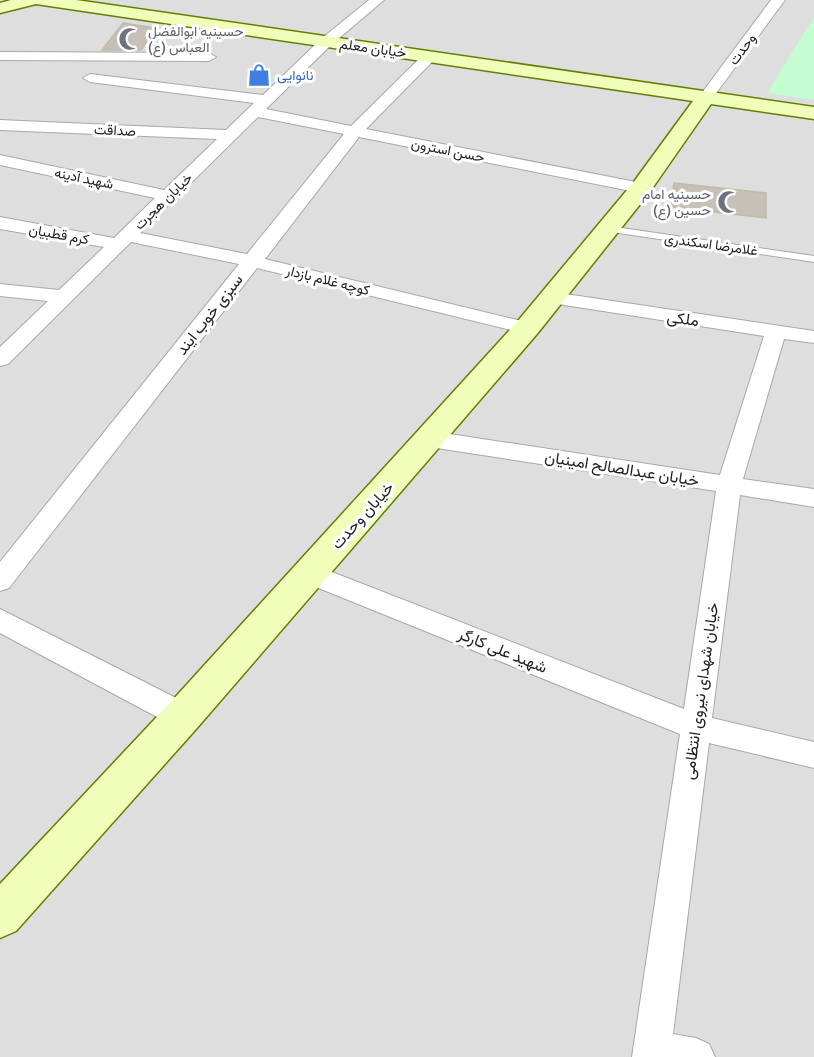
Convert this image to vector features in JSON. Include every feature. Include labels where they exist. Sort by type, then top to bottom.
[{"type":"main road","points":[[3,7],[32,0]]},
{"type":"main road","name":"خیابان معلم","points":[[41,0],[814,113]]},
{"type":"main road","name":"خیابان وحدت","points":[[0,916],[183,716],[527,328],[641,188],[706,97]]},
{"type":"street","name":"خیابان هجرت","points":[[0,359],[326,42],[377,0]]},
{"type":"street","name":"وحدت","points":[[706,97],[778,0]]},
{"type":"street","points":[[0,56],[209,57]]},
{"type":"street","name":"سبزی خوب ایند","points":[[0,581],[355,131],[429,57]]},
{"type":"street","name":"حسن استرون","points":[[90,78],[262,106],[355,131],[641,188]]},
{"type":"street","name":"صداقت","points":[[0,125],[231,135]]},
{"type":"street","name":"شهید آدینه","points":[[0,160],[169,196]]},
{"type":"street","name":"کرم قطبیان","points":[[0,223],[122,240]]},
{"type":"street","name":"کوچه غلام بازدار","points":[[122,240],[251,261],[527,328]]},
{"type":"street","points":[[0,290],[64,297]]},
{"type":"street","name":"ملکی","points":[[552,298],[814,337]]},
{"type":"street","name":"خیابان شهدای نیروی انتظامی","points":[[651,1053],[729,485],[776,331]]},
{"type":"street","name":"خیابان عبدالصالح امینیان","points":[[430,438],[814,498]]},
{"type":"street","name":"شهید علی کارگر","points":[[310,574],[695,727],[814,755]]},
{"type":"street","points":[[0,621],[183,716]]},
{"type":"street","points":[[651,1053],[696,1057]]},
{"type":"lane","name":"غلامرضا اسکندری","points":[[608,228],[814,259]]},
{"type":"shaded area","points":[[0,0],[814,0],[814,1057],[0,1057]]},
{"type":"green space","points":[[814,17],[814,100],[767,93]]},
{"type":"building","name":"حسینیه ابوالفضل العباس (ع)","points":[[123,23],[156,28],[141,50],[102,50]]},
{"type":"building","name":"حسینیه امام حسین (ع)","points":[[674,183],[766,193],[766,218],[671,207]]},
{"type":"place","name":"حسینیه ابوالفضل العباس (ع)","points":[[130,39]]},
{"type":"place","name":"نانوایی","points":[[259,75]]},
{"type":"place","name":"حسینیه امام حسین (ع)","points":[[729,202]]}]
